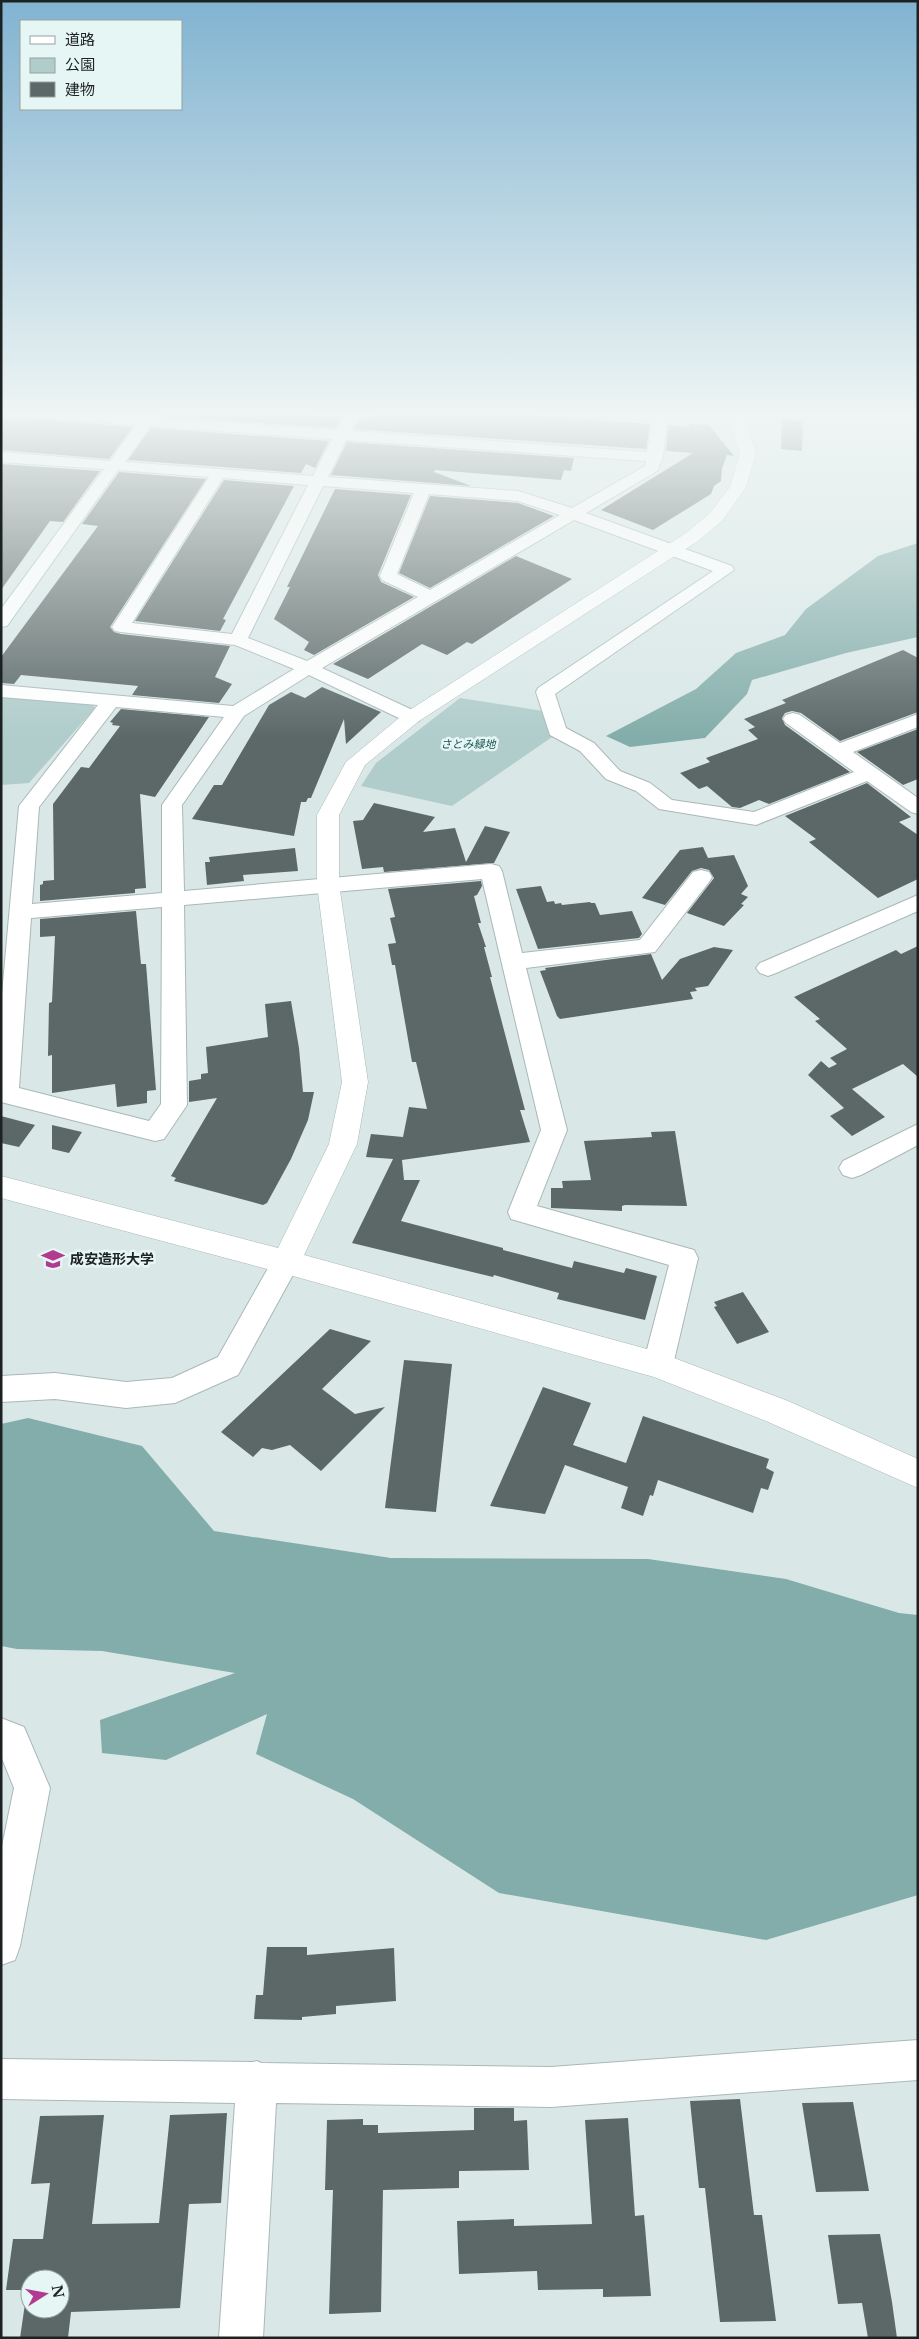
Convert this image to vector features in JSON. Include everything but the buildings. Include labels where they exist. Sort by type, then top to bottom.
[{"type":"street","points":[[1,622],[73,521]]},
{"type":"street","points":[[189,521],[121,627],[238,640],[308,668],[412,717]]},
{"type":"street","points":[[238,640],[298,521]]},
{"type":"street","points":[[410,521],[388,576],[431,596]]},
{"type":"street","points":[[112,700],[29,806],[4,1093],[156,1132],[174,1105],[172,805],[237,712],[308,668],[560,521]]},
{"type":"street","points":[[591,521],[726,570],[545,692],[557,731],[587,747],[613,775],[643,786],[666,805],[756,819],[869,773]]},
{"type":"street","points":[[1,1389],[55,1386],[126,1395],[175,1390],[228,1366],[286,1262],[343,1144],[355,1082],[328,884],[328,815],[356,762],[412,717],[692,537],[711,521]]},
{"type":"street","points":[[1,690],[237,712]]},
{"type":"street","points":[[793,719],[918,808]]},
{"type":"street","points":[[838,751],[918,720]]},
{"type":"street","points":[[21,912],[491,870],[554,1130],[521,1212],[684,1258],[658,1365]]},
{"type":"street","points":[[513,962],[647,947],[702,877]]},
{"type":"street","points":[[768,968],[918,902]]},
{"type":"street","points":[[852,1168],[918,1133]]},
{"type":"street","points":[[1,1187],[286,1262],[658,1365],[777,1411],[918,1474]]},
{"type":"street","points":[[1,1735],[12,1738],[32,1788],[1,1946]]},
{"type":"street","points":[[1,2079],[256,2081],[551,2087],[918,2060]]},
{"type":"street","points":[[242,2338],[256,2081]]},
{"type":"green space","points":[[1,696],[93,705],[95,708],[29,783],[1,785]]},
{"type":"green space","name":"さとみ緑地","points":[[460,698],[543,711],[555,735],[452,806],[361,786],[376,763]]},
{"type":"shaded area","points":[[918,543],[918,637],[846,653],[752,680],[747,694],[705,738],[630,747],[606,736],[696,689],[736,653],[785,635],[806,609],[878,556]]},
{"type":"shaded area","points":[[28,1418],[142,1446],[214,1531],[391,1558],[648,1559],[786,1579],[899,1613],[918,1615],[918,1895],[766,1940],[499,1893],[353,1799],[256,1754],[267,1714],[166,1760],[102,1753],[100,1720],[235,1673],[102,1651],[17,1649],[1,1646],[1,1424]]},
{"type":"place","name":"成安造形大学","points":[[53,1259]]}]
